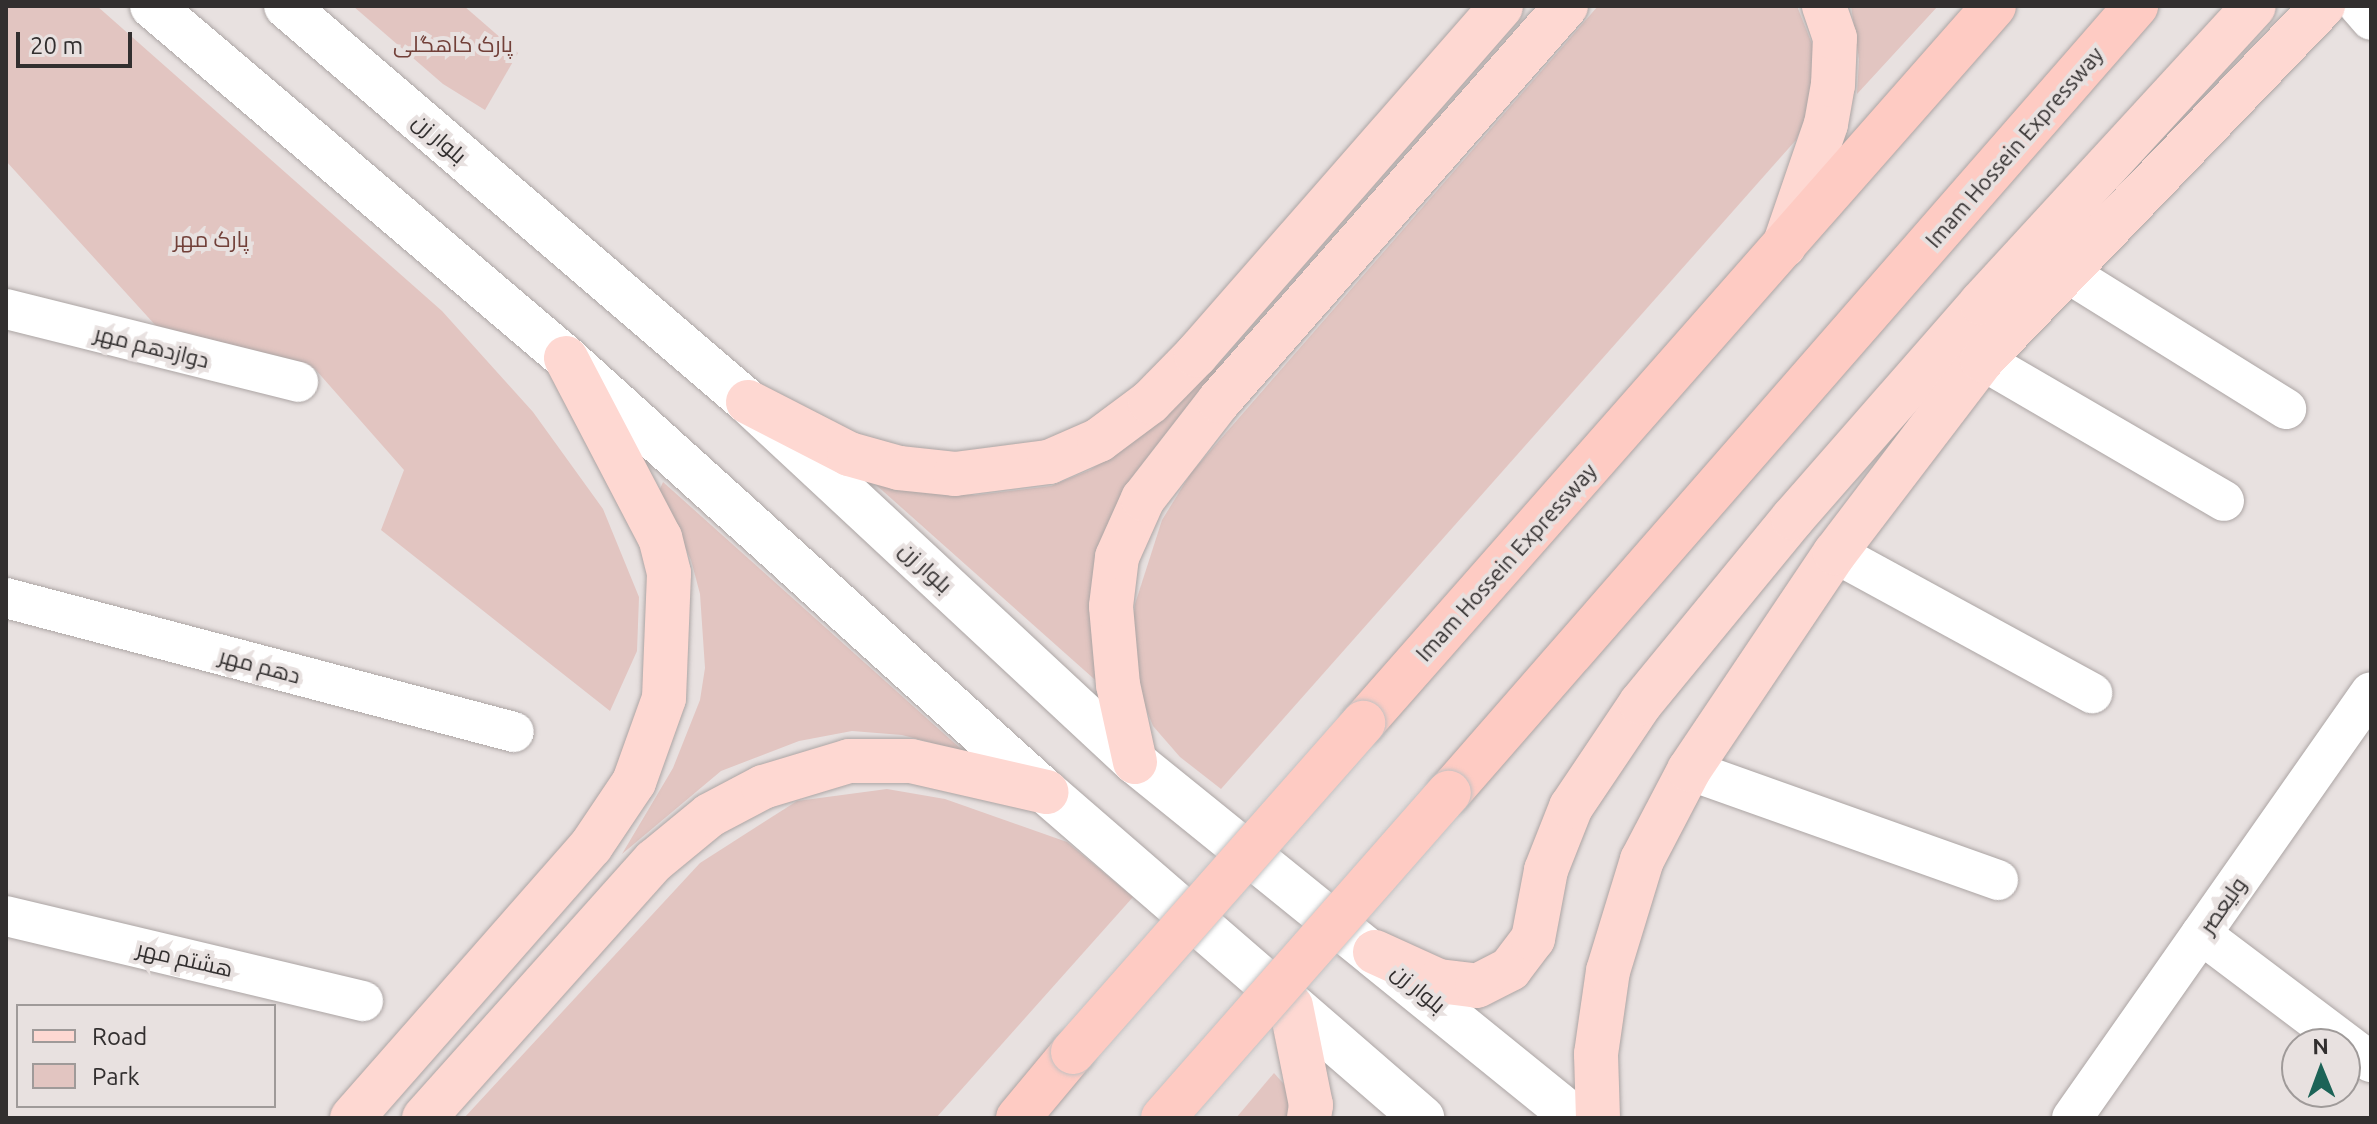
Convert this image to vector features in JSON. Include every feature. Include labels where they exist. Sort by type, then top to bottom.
[{"type":"highway","name":"Imam Hossein Expressway","points":[[1018,1118],[1994,6]]},
{"type":"highway","name":"Imam Hossein Expressway","points":[[1163,1118],[2136,6]]},
{"type":"main road","points":[[152,6],[566,358],[1046,792],[1422,1118]]},
{"type":"main road","name":"بلوار زن","points":[[286,6],[748,402],[1135,762],[1375,952],[1575,1118]]},
{"type":"main road","points":[[748,402],[849,454],[941,473],[999,472],[1049,462],[1099,440],[1150,402],[1196,355],[1501,6]]},
{"type":"main road","points":[[1135,762],[1118,685],[1111,606],[1117,557],[1143,499],[1219,401],[1566,6]]},
{"type":"main road","points":[[1782,251],[1826,124],[1833,85],[1835,38],[1824,6]]},
{"type":"main road","points":[[1375,952],[1439,981],[1477,986],[1510,969],[1533,939],[1546,870],[1571,807],[1641,703],[1793,518],[1970,314],[2161,102],[2254,6]]},
{"type":"main road","points":[[1598,1118],[1596,1054],[1608,971],[1642,860],[1689,770],[1835,553],[1982,360],[2063,270],[2323,6]]},
{"type":"main road","points":[[352,1118],[591,846],[634,782],[664,698],[669,573],[660,538],[566,358]]},
{"type":"main road","points":[[424,1118],[654,861],[710,815],[763,787],[849,761],[911,761],[1046,792]]},
{"type":"main road","points":[[1291,1006],[1311,1105],[1309,1118]]},
{"type":"street","points":[[2359,6],[2371,20]]},
{"type":"street","points":[[2063,270],[2286,409]]},
{"type":"street","name":"دوازدهم مهر","points":[[6,309],[298,382]]},
{"type":"street","points":[[1982,360],[2224,501]]},
{"type":"street","points":[[1835,553],[2092,693]]},
{"type":"street","name":"دهم مهر","points":[[6,598],[514,732]]},
{"type":"street","name":"ولیعصر","points":[[2072,1118],[2201,934],[2365,711]]},
{"type":"street","points":[[1689,770],[1998,880]]},
{"type":"street","name":"هشتم مهر","points":[[6,916],[363,1001]]},
{"type":"street","points":[[2201,934],[2371,1062]]},
{"type":"green space","name":"پارک مهر","points":[[6,6],[97,6],[442,311],[533,412],[603,509],[639,597],[637,651],[610,711],[381,530],[404,470],[315,369],[157,327],[6,161]]},
{"type":"green space","name":"پارک کاهگلی","points":[[353,6],[464,6],[518,53],[485,110],[443,84]]},
{"type":"green space","points":[[1598,6],[1797,6],[1816,54],[1814,101],[1796,140],[1221,789],[1180,757],[1153,726],[1139,691],[1131,649],[1135,604],[1162,520],[1191,473]]},
{"type":"green space","points":[[1851,6],[1938,6],[1857,94],[1859,59]]},
{"type":"green space","points":[[1225,359],[1150,454],[1102,686],[875,484],[975,495],[1051,486],[1090,470],[1129,443]]},
{"type":"green space","points":[[663,482],[970,757],[965,762],[929,742],[902,735],[852,731],[799,741],[721,771],[622,854],[673,768],[700,700],[705,668],[700,594],[691,560],[659,491]]},
{"type":"green space","points":[[887,789],[945,799],[1067,842],[1133,897],[936,1118],[464,1118],[700,863],[797,801]]},
{"type":"green space","points":[[1274,1073],[1291,1092],[1293,1118],[1236,1118]]}]
